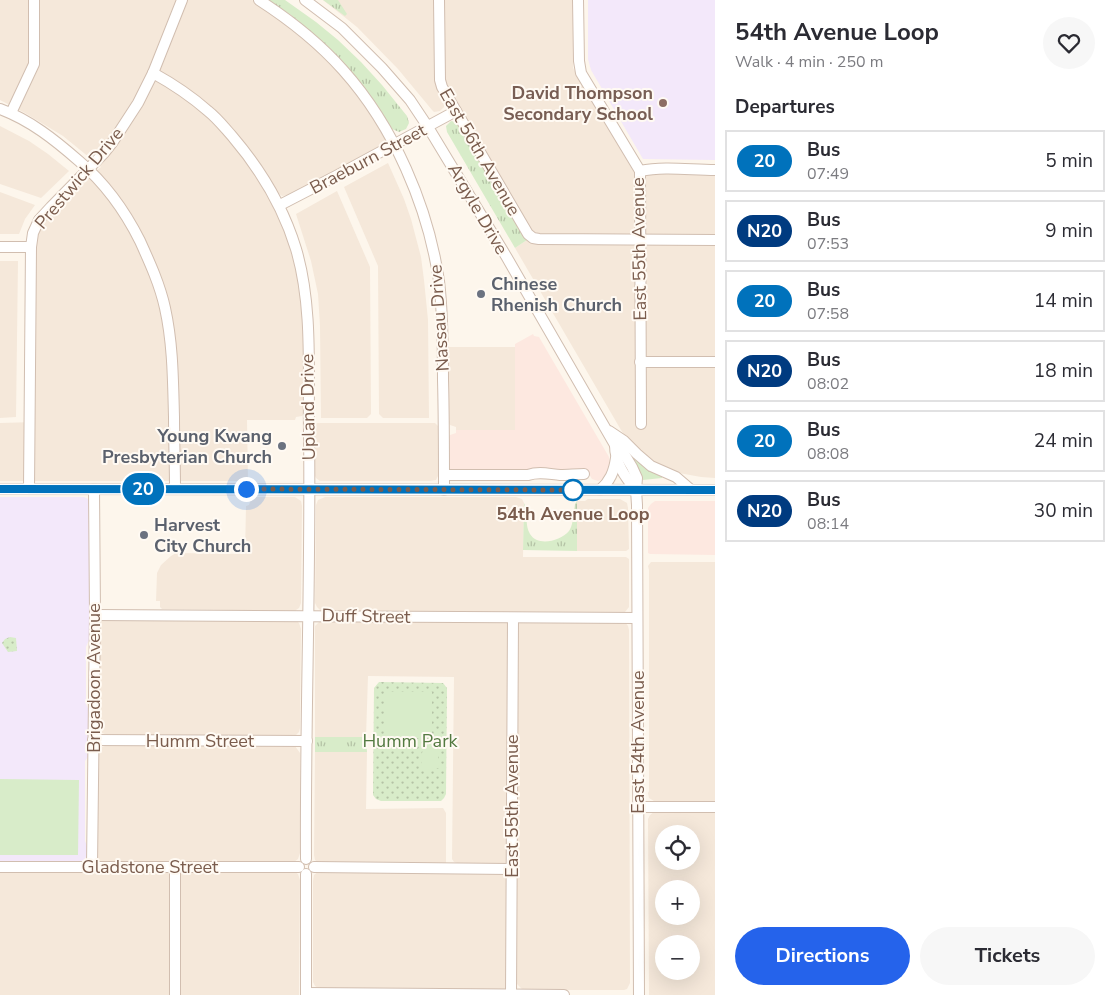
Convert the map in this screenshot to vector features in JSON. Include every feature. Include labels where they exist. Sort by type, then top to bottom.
[{"type":"street","points":[[10,113],[34,64],[34,0]]},
{"type":"street","name":"Prestwick Drive","points":[[29,489],[31,247],[33,233],[39,220],[112,143],[131,115],[153,72],[182,0]]},
{"type":"street","name":"Nassau Drive","points":[[259,0],[296,26],[344,70],[394,144],[422,207],[435,258],[441,312],[444,490]]},
{"type":"street","name":"Argyle Drive","points":[[305,0],[342,28],[382,68],[410,100],[486,223],[615,445],[623,452],[632,467],[637,478],[636,490]]},
{"type":"street","name":"East 56th Avenue","points":[[439,0],[440,80],[442,87],[528,234],[533,238],[640,240]]},
{"type":"street","name":"East 55th Avenue","points":[[578,0],[579,61],[582,73],[640,171],[641,424]]},
{"type":"street","name":"Upland Drive","points":[[153,72],[184,91],[210,112],[244,150],[264,178],[280,206],[296,250],[304,284],[308,324],[309,489],[306,994]]},
{"type":"street","points":[[0,109],[41,130],[64,147],[98,178],[130,221],[154,270],[165,308],[170,338],[173,370],[175,489]]},
{"type":"street","name":"Braeburn Street","points":[[280,206],[456,111]]},
{"type":"street","points":[[640,171],[658,169],[715,170]]},
{"type":"street","points":[[640,240],[715,240]]},
{"type":"street","points":[[0,247],[31,247]]},
{"type":"street","points":[[640,362],[715,362]]},
{"type":"street","points":[[606,429],[624,441],[651,466],[676,478],[690,489]]},
{"type":"street","name":"Argyle Drive","points":[[615,445],[615,456],[626,479],[636,490]]},
{"type":"street","points":[[600,490],[611,477],[616,458]]},
{"type":"street","points":[[444,475],[584,474]]},
{"type":"street","points":[[528,475],[528,489]]},
{"type":"street","points":[[0,489],[715,490]]},
{"type":"street","name":"Brigadoon Avenue","points":[[92,866],[94,489]]},
{"type":"street","name":"East 54th Avenue","points":[[636,490],[638,505],[639,995]]},
{"type":"street","name":"Duff Street","points":[[94,615],[637,618]]},
{"type":"street","name":"East 55th Avenue","points":[[512,995],[513,618]]},
{"type":"street","name":"Humm Street","points":[[93,740],[307,741]]},
{"type":"street","points":[[638,807],[715,807]]},
{"type":"street","name":"Gladstone Street","points":[[0,866],[512,869]]},
{"type":"street","points":[[175,867],[175,995]]},
{"type":"street","points":[[306,994],[564,995]]},
{"type":"shaded area","points":[[0,0],[252,0],[309,43],[334,67],[383,133],[385,140],[380,146],[289,195],[282,196],[278,193],[270,198],[282,223],[299,284],[303,321],[304,413],[302,416],[296,417],[295,420],[247,420],[248,481],[0,481],[0,423],[35,422],[36,247],[39,231],[46,218],[82,182],[101,167],[63,136],[0,100]]},
{"type":"shaded area","points":[[323,0],[573,0],[573,68],[634,172],[715,173],[715,478],[679,473],[657,465],[628,440],[515,248],[527,240],[531,232],[453,97],[445,102],[444,107],[440,111],[434,112],[398,69],[357,27]]},
{"type":"shaded area","name":"David Thompson Secondary School","points":[[588,0],[715,0],[715,160],[643,159],[591,70],[588,59]]},
{"type":"shaded area","points":[[0,126],[29,141],[69,171],[41,198],[0,184]]},
{"type":"shaded area","points":[[388,163],[404,199],[421,257],[428,320],[429,418],[383,418],[379,414],[378,266],[344,187]]},
{"type":"shaded area","points":[[337,191],[370,267],[371,414],[367,418],[321,418],[318,294],[311,261],[296,214]]},
{"type":"shaded area","points":[[0,192],[35,205],[25,219],[19,234],[0,234]]},
{"type":"shaded area","points":[[0,261],[18,261],[16,417],[0,418]]},
{"type":"shaded area","points":[[533,334],[539,337],[609,457],[609,470],[601,480],[592,479],[588,470],[449,469],[448,439],[450,435],[456,433],[456,430],[515,430],[515,344]]},
{"type":"shaded area","points":[[448,347],[515,347],[515,430],[456,430],[456,427],[450,425]]},
{"type":"shaded area","points":[[317,423],[435,423],[439,427],[438,476],[436,480],[430,481],[320,481],[314,474],[314,425]]},
{"type":"shaded area","points":[[0,497],[84,497],[88,499],[90,506],[89,640],[86,647],[86,704],[89,710],[89,755],[85,761],[85,841],[88,854],[80,862],[0,861]]},
{"type":"shaded area","points":[[253,497],[295,497],[301,501],[302,506],[301,603],[296,610],[296,620],[301,629],[300,728],[295,736],[295,746],[300,753],[300,853],[298,859],[294,862],[294,871],[298,874],[300,880],[299,995],[0,995],[0,870],[98,871],[98,753],[100,748],[107,745],[107,735],[100,732],[98,727],[99,625],[101,621],[105,619],[235,620],[235,610],[162,609],[160,601],[156,601],[157,573],[161,565],[176,553],[245,554],[246,506],[249,505]]},
{"type":"shaded area","points":[[325,497],[516,497],[522,499],[524,503],[523,557],[626,557],[629,559],[629,607],[625,612],[625,622],[629,630],[630,983],[627,989],[524,990],[517,984],[517,864],[457,863],[452,859],[454,677],[368,676],[366,737],[315,737],[315,626],[320,621],[321,611],[315,603],[316,505],[318,500]]},
{"type":"shaded area","points":[[620,499],[627,503],[629,549],[626,551],[577,551],[577,501]]},
{"type":"shaded area","points":[[655,501],[715,501],[715,555],[648,553],[648,508]]},
{"type":"shaded area","points":[[651,562],[715,562],[715,995],[649,995],[648,819],[654,812],[654,801],[649,798],[648,793],[648,566]]},
{"type":"shaded area","points":[[315,752],[367,752],[366,809],[443,808],[446,813],[446,872],[499,872],[505,874],[508,880],[507,995],[318,988],[315,986],[313,982],[313,881],[314,875],[319,871],[319,863],[315,860],[314,855]]},
{"type":"green space","points":[[268,0],[285,0],[338,40],[382,85],[407,116],[409,123],[406,129],[399,132],[392,129],[357,79],[329,49],[291,15]]},
{"type":"green space","points":[[323,0],[338,0],[347,14],[345,16]]},
{"type":"green space","points":[[451,121],[456,122],[459,126],[527,240],[515,248],[447,132],[446,126]]},
{"type":"green space","points":[[626,448],[651,470],[662,478],[643,480]]},
{"type":"green space","points":[[577,501],[577,551],[523,550],[524,503],[530,534],[538,540],[549,541],[560,538],[569,531]]},
{"type":"green space","points":[[10,637],[16,638],[17,651],[8,652],[2,643]]},
{"type":"green space","name":"Humm Park","points":[[379,682],[443,683],[447,688],[446,794],[441,801],[381,801],[373,795],[374,688]]},
{"type":"green space","points":[[384,692],[432,692],[432,738],[384,738]]},
{"type":"green space","points":[[315,737],[366,737],[367,752],[315,752]]},
{"type":"green space","points":[[437,744],[439,768],[422,770],[421,756],[424,747]]},
{"type":"green space","points":[[0,779],[79,780],[78,855],[0,855]]},
{"type":"bus line","name":"20","points":[[0,489],[715,490]]},
{"type":"place","name":"David Thompson Secondary School","points":[[663,103]]},
{"type":"place","name":"Chinese Rhenish Church","points":[[481,294]]},
{"type":"place","name":"Young Kwang Presbyterian Church","points":[[282,446]]},
{"type":"place","name":"54th Avenue Loop","points":[[573,490]]},
{"type":"place","name":"Harvest City Church","points":[[144,535]]},
{"type":"route","points":[[246,489],[573,490]]}]
